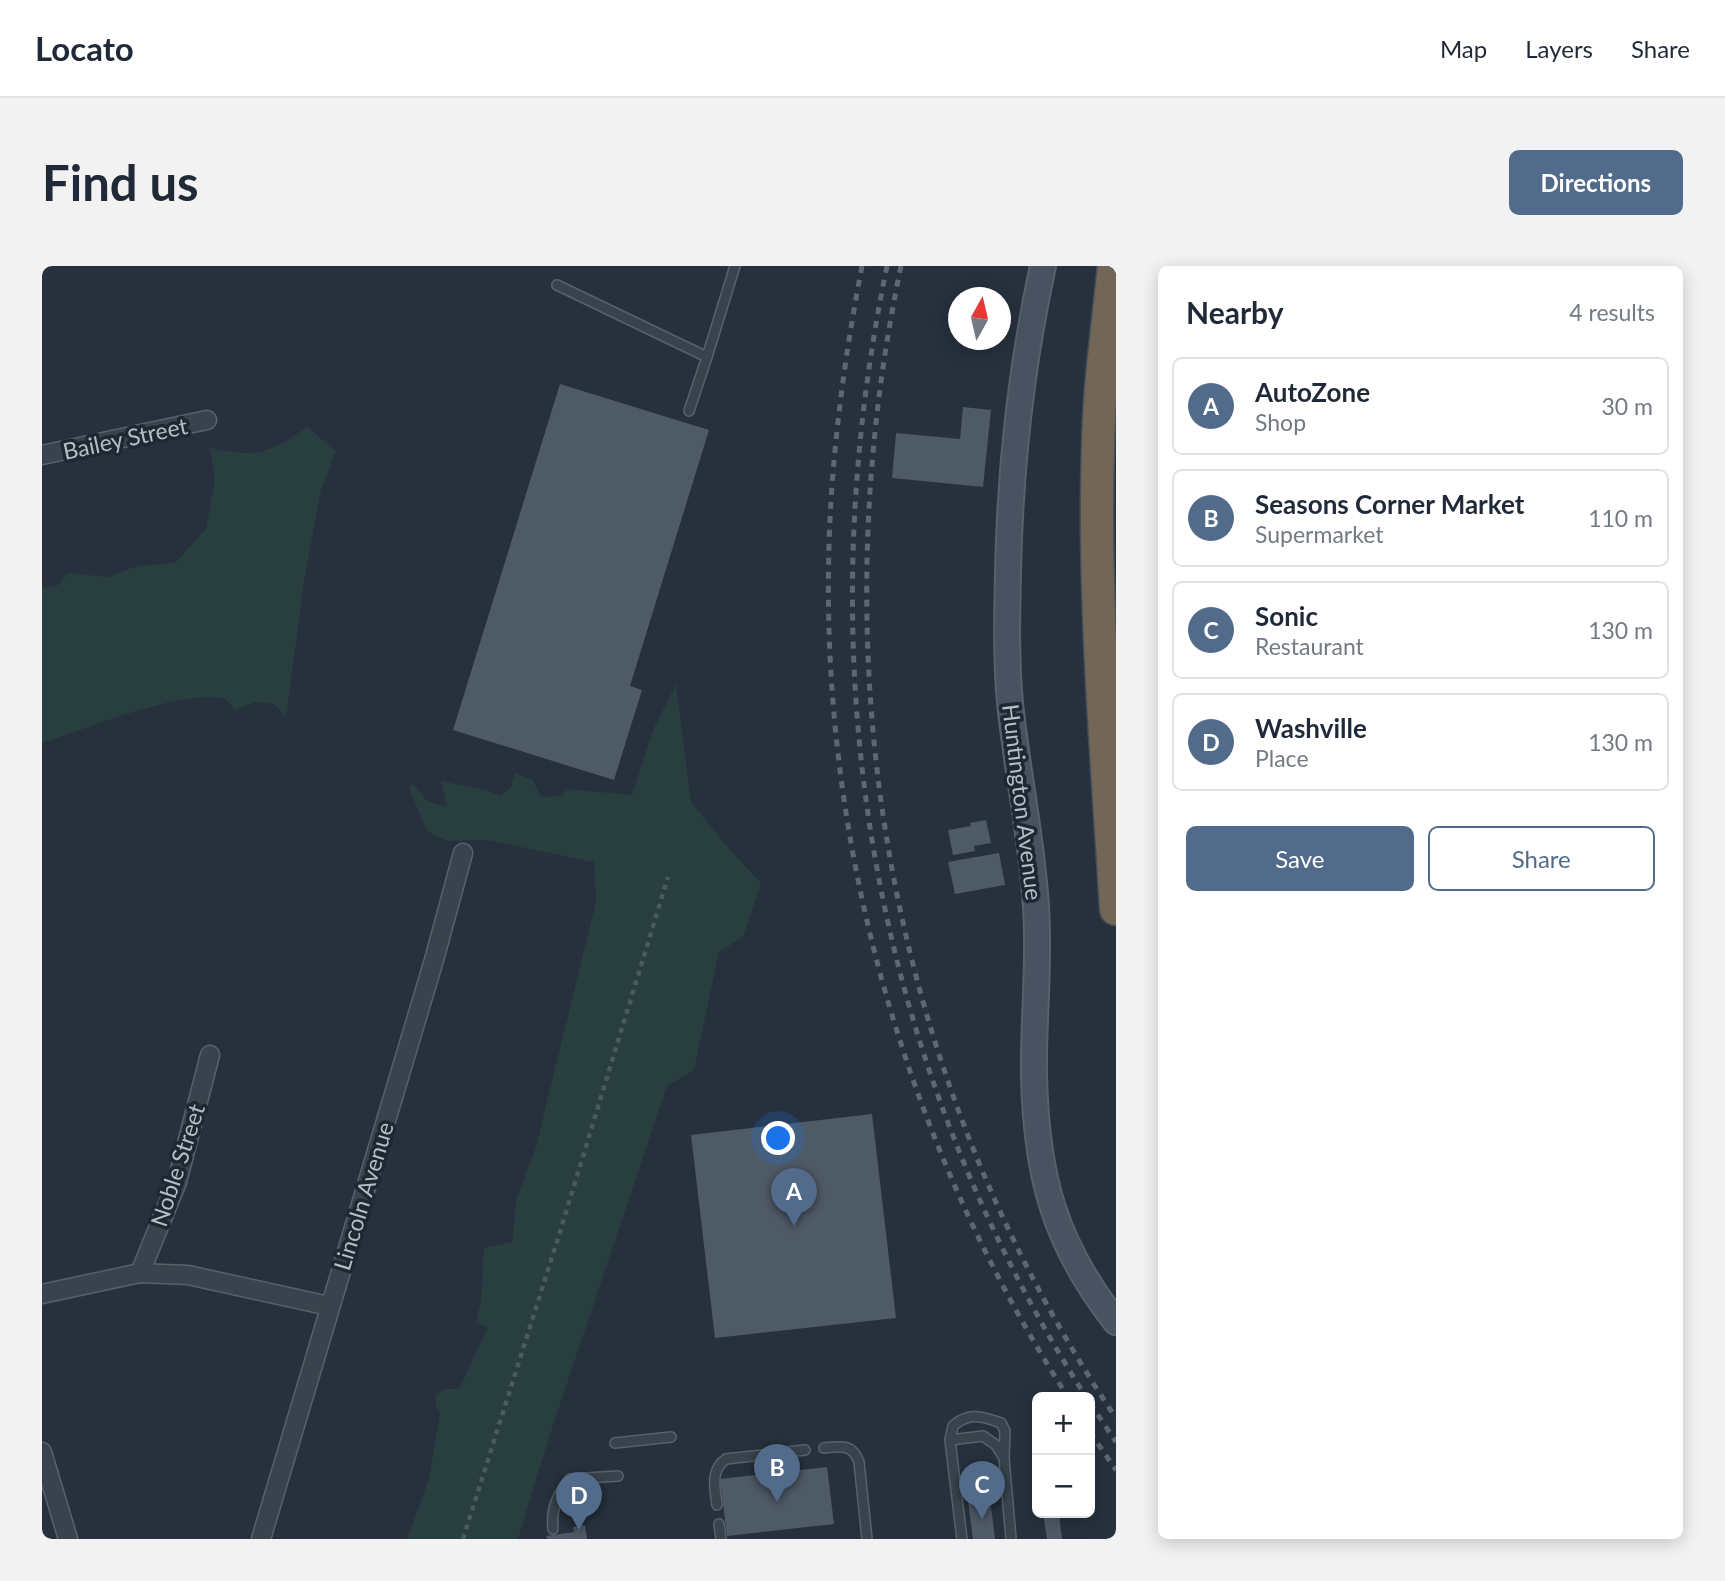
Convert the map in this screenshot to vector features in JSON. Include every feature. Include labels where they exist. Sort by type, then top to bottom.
[{"type":"highway","points":[[1114,266],[1100,401],[1097,482],[1102,664],[1116,909]]},
{"type":"main road","name":"Huntington Avenue","points":[[1043,266],[1025,360],[1014,449],[1007,612],[1010,701],[1037,911],[1039,955],[1034,1053],[1036,1117],[1044,1181],[1060,1232],[1088,1284],[1116,1322]]},
{"type":"street","name":"Bailey Street","points":[[42,456],[207,420]]},
{"type":"street","name":"Lincoln Avenue","points":[[261,1539],[434,960],[463,853]]},
{"type":"street","name":"Noble Street","points":[[140,1272],[177,1182],[210,1055]]},
{"type":"street","points":[[42,1294],[140,1272],[188,1275],[329,1306]]},
{"type":"street","points":[[42,1452],[68,1539]]},
{"type":"lane","points":[[689,411],[735,266]]},
{"type":"lane","points":[[557,285],[707,357]]},
{"type":"lane","points":[[962,1539],[950,1440],[953,1426],[969,1416],[1001,1423],[1005,1431],[1004,1458],[1011,1539]]},
{"type":"lane","points":[[950,1440],[983,1436],[996,1445],[1004,1458]]},
{"type":"lane","points":[[615,1443],[671,1437]]},
{"type":"lane","points":[[824,1448],[841,1446],[855,1452],[859,1462],[867,1539]]},
{"type":"lane","points":[[717,1505],[715,1473],[719,1464],[726,1459],[805,1450]]},
{"type":"lane","points":[[553,1529],[552,1514],[558,1494],[570,1479],[618,1476]]},
{"type":"lane","points":[[719,1524],[721,1539]]},
{"type":"path","points":[[463,1539],[668,877]]},
{"type":"green space","points":[[307,427],[336,451],[321,490],[305,575],[286,717],[274,704],[255,702],[235,710],[224,698],[181,700],[133,712],[42,743],[42,588],[58,585],[68,573],[108,577],[137,566],[175,563],[206,529],[215,479],[210,448],[239,453],[262,451],[282,443]]},
{"type":"green space","points":[[676,684],[691,802],[761,883],[743,937],[719,952],[694,1070],[667,1086],[551,1431],[518,1539],[407,1539],[429,1479],[440,1414],[436,1406],[436,1395],[445,1389],[459,1389],[488,1327],[476,1322],[481,1302],[484,1248],[512,1242],[517,1197],[536,1147],[596,901],[594,862],[486,840],[447,841],[427,831],[409,788],[412,782],[427,801],[447,807],[441,781],[486,790],[501,796],[511,787],[515,773],[533,780],[541,797],[562,796],[566,789],[632,795],[653,730]]},
{"type":"building","points":[[560,384],[709,430],[630,686],[642,690],[614,780],[453,730]]},
{"type":"building","points":[[963,407],[991,410],[983,487],[892,478],[896,433],[960,439]]},
{"type":"building","points":[[986,820],[991,843],[974,846],[975,851],[953,855],[948,830]]},
{"type":"building","points":[[999,853],[1005,885],[955,894],[948,862]]},
{"type":"building","points":[[872,1114],[896,1318],[715,1338],[691,1135]]},
{"type":"building","points":[[827,1467],[834,1524],[727,1536],[720,1479]]},
{"type":"building","points":[[990,1498],[995,1539],[973,1539],[968,1501]]},
{"type":"building","points":[[1044,1518],[1060,1518],[1062,1539],[1047,1539]]},
{"type":"building","points":[[585,1525],[587,1539],[547,1539],[546,1536],[574,1532],[573,1527]]},
{"type":"railway","points":[[862,266],[836,442],[831,501],[829,619],[836,736],[853,853],[879,968],[913,1080],[957,1190],[1008,1296],[1065,1392]]},
{"type":"railway","points":[[887,266],[863,414],[853,562],[856,708],[874,852],[906,993],[951,1132],[1011,1266],[1083,1392]]},
{"type":"railway","points":[[901,266],[877,416],[867,567],[872,716],[891,864],[925,1009],[974,1151],[1038,1287],[1116,1418]]},
{"type":"railway","points":[[1095,1410],[1116,1442]]},
{"type":"railway","points":[[1095,1439],[1116,1470]]},
{"type":"place","name":"AutoZone","points":[[794,1226]]},
{"type":"place","name":"Seasons Corner Market","points":[[777,1502]]},
{"type":"place","name":"Sonic","points":[[982,1519]]},
{"type":"place","name":"Washville","points":[[579,1530]]}]
